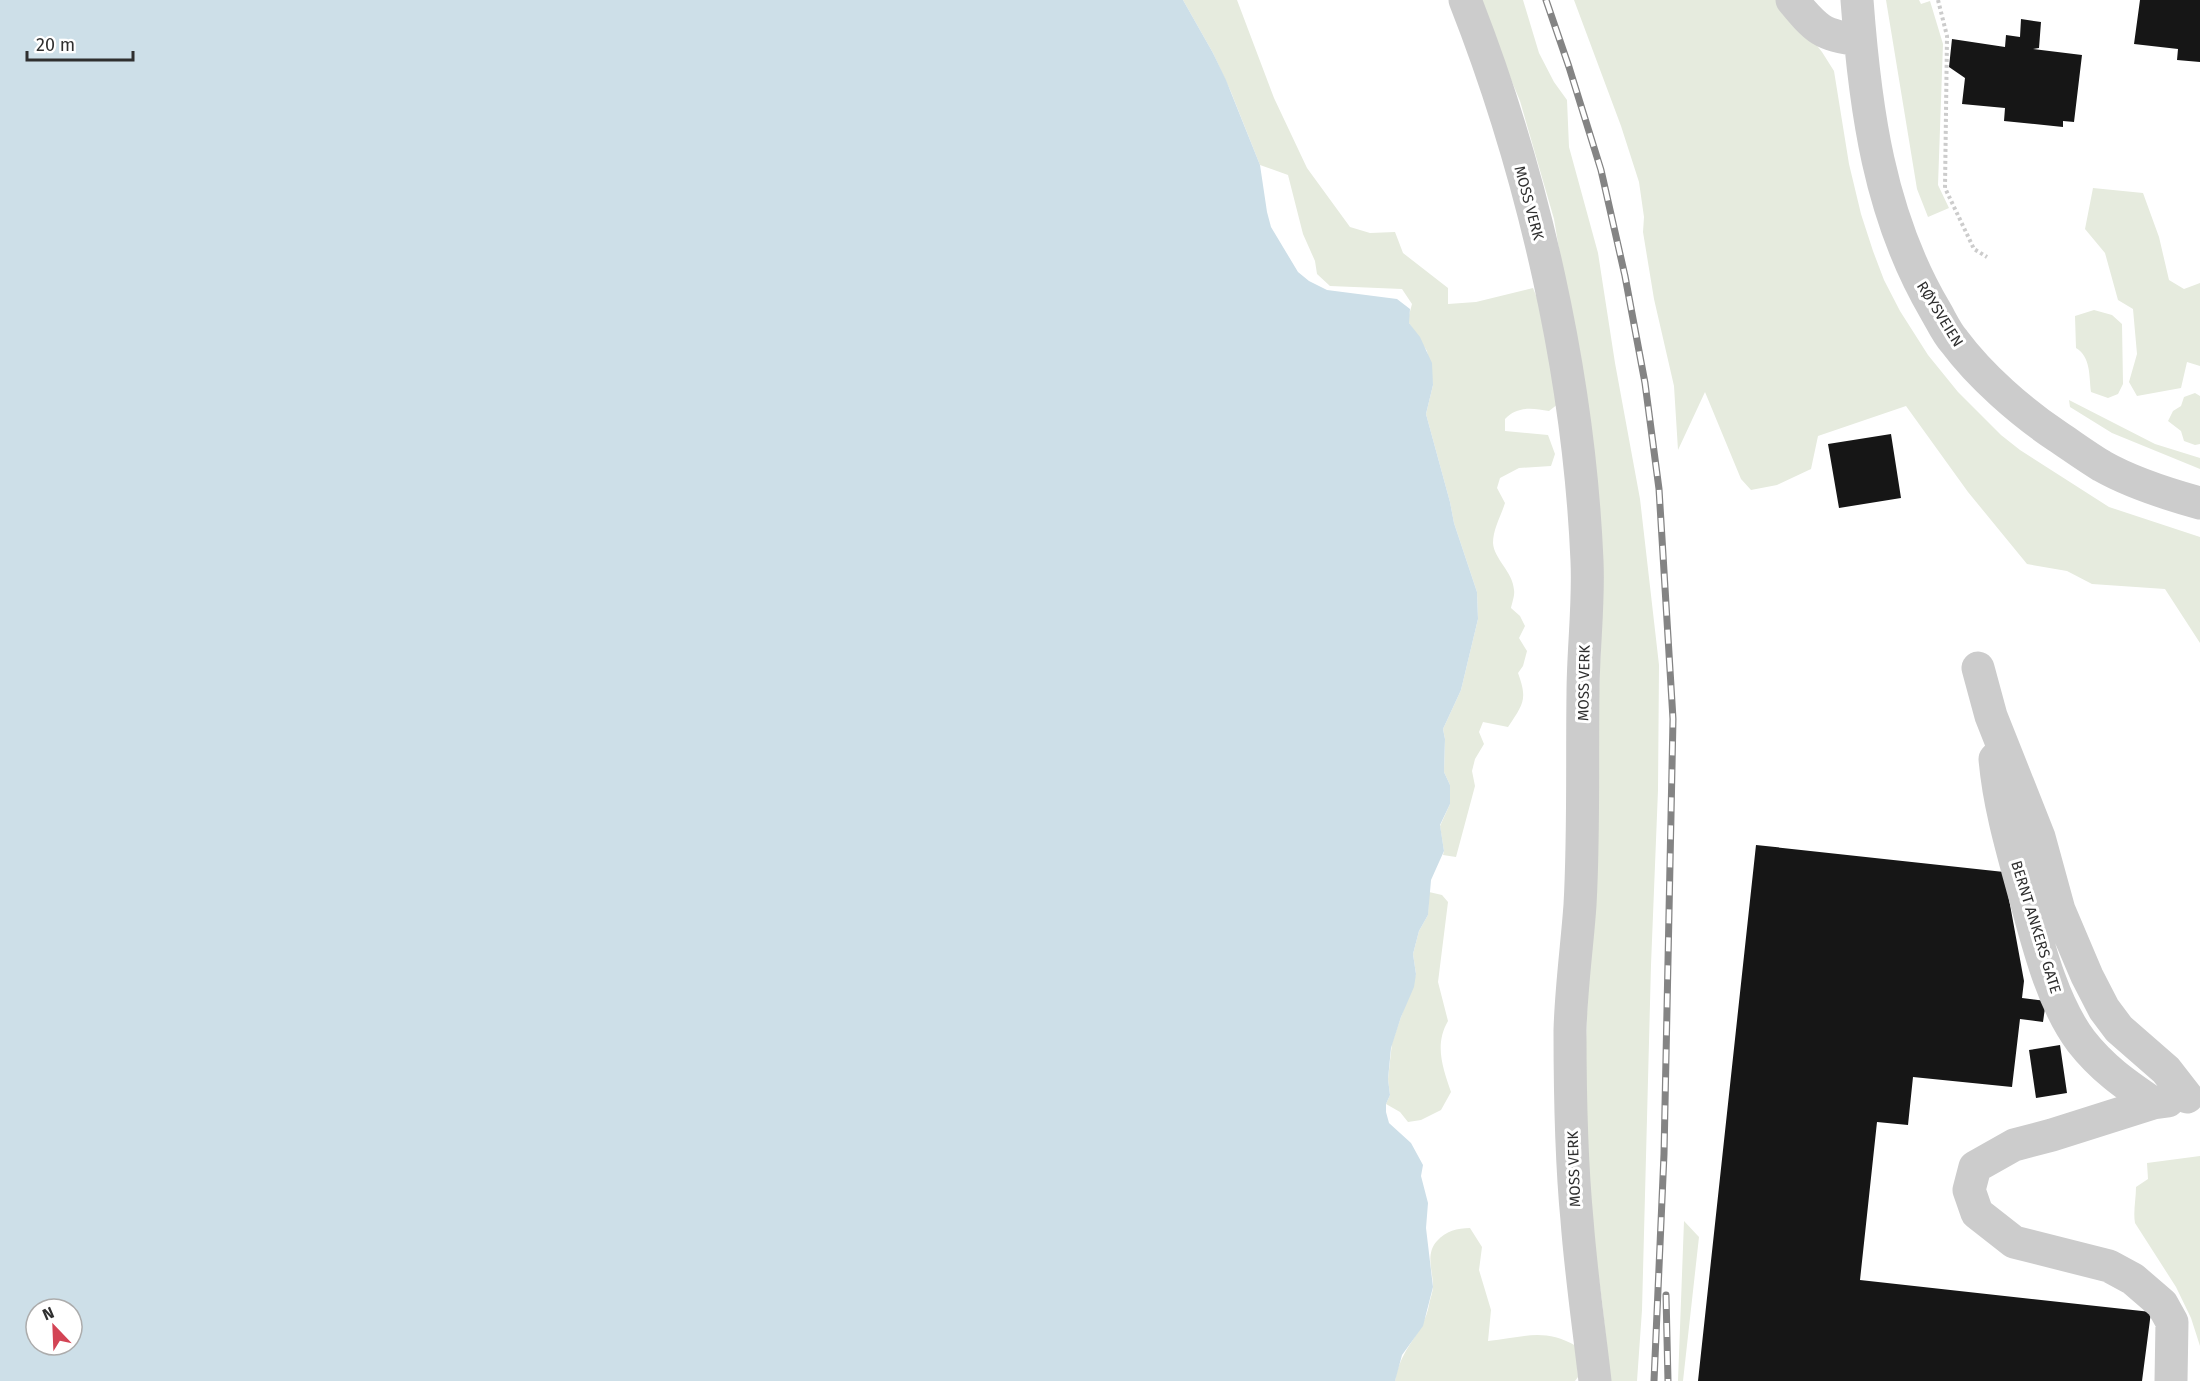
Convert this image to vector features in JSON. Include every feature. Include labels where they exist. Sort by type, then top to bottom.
[{"type":"street","name":"MOSS VERK","points":[[1465,0],[1498,92],[1532,213],[1560,330],[1583,495],[1588,565],[1583,693],[1584,776],[1580,903],[1570,1028],[1573,1168],[1595,1381]]},
{"type":"street","points":[[1792,0],[1811,23],[1833,37],[1860,40]]},
{"type":"street","name":"RØYSVEIEN","points":[[1857,0],[1860,40],[1880,170],[1896,229],[1919,283],[1953,341],[1998,389],[2034,420],[2095,461],[2145,485],[2200,503]]},
{"type":"street","name":"BERNT ANKERS GATE","points":[[1978,668],[1991,716],[2039,837],[2059,910],[2104,1009],[2137,1046],[2166,1070],[2194,1098]]},
{"type":"street","name":"BERNT ANKERS GATE","points":[[1991,716],[1998,789],[2037,941],[2060,1003],[2080,1040],[2112,1075],[2153,1103],[2194,1098]]},
{"type":"street","points":[[2153,1103],[2075,1129],[2014,1145],[1975,1167],[1969,1190],[1977,1212],[2014,1242],[2109,1266],[2133,1279],[2162,1304],[2172,1323],[2171,1381]]},
{"type":"path","points":[[1938,0],[1947,36],[1945,188],[1974,249],[1987,257]]},
{"type":"shaded area","points":[[0,0],[1183,0],[1226,80],[1260,165],[1271,227],[1298,272],[1309,281],[1327,290],[1397,299],[1410,309],[1409,323],[1420,337],[1432,363],[1433,385],[1426,414],[1454,523],[1477,592],[1478,619],[1461,690],[1443,729],[1444,772],[1450,785],[1450,804],[1440,825],[1444,851],[1431,880],[1428,915],[1419,931],[1413,954],[1416,974],[1414,987],[1391,1048],[1388,1079],[1390,1095],[1386,1104],[1386,1112],[1389,1123],[1411,1143],[1423,1165],[1421,1176],[1428,1203],[1426,1228],[1433,1287],[1423,1326],[1402,1355],[1395,1381],[0,1381]]},
{"type":"shaded area","points":[[1183,0],[1237,0],[1274,98],[1307,168],[1350,227],[1370,233],[1395,232],[1403,253],[1448,288],[1448,304],[1476,302],[1533,288],[1541,308],[1558,404],[1549,411],[1531,409],[1515,412],[1505,419],[1505,431],[1548,435],[1555,454],[1551,466],[1519,468],[1500,478],[1497,488],[1505,503],[1493,538],[1494,549],[1513,583],[1514,594],[1511,608],[1520,616],[1525,626],[1519,638],[1527,651],[1523,666],[1518,673],[1523,696],[1517,713],[1508,727],[1483,722],[1479,732],[1484,744],[1475,759],[1472,771],[1475,786],[1456,857],[1443,855],[1440,826],[1450,804],[1450,785],[1444,772],[1443,729],[1461,690],[1478,619],[1477,592],[1454,523],[1426,414],[1433,385],[1427,351],[1409,323],[1412,304],[1402,289],[1330,286],[1317,274],[1315,261],[1303,234],[1288,175],[1260,165],[1213,53]]},
{"type":"shaded area","points":[[1478,0],[1523,0],[1539,53],[1554,82],[1567,100],[1569,147],[1598,253],[1640,499],[1659,665],[1658,790],[1642,1310],[1637,1381],[1609,1381],[1602,1302],[1589,1205],[1588,1140],[1584,1096],[1602,610],[1564,279],[1554,219],[1520,101]]},
{"type":"shaded area","points":[[1574,0],[1781,0],[1834,71],[1849,164],[1873,251],[1884,280],[1900,311],[1928,355],[1958,392],[2001,435],[2020,450],[2109,507],[2200,537],[2200,643],[2165,589],[2092,584],[2067,571],[2027,564],[1968,492],[1906,406],[1818,436],[1811,469],[1777,485],[1751,490],[1741,479],[1705,392],[1678,450],[1674,386],[1654,299],[1643,232],[1644,217],[1639,182],[1621,126]]},
{"type":"shaded area","points":[[1886,0],[1919,0],[1921,4],[1930,1],[1943,44],[1938,185],[1949,208],[1928,217],[1917,189]]},
{"type":"shaded area","points":[[2093,188],[2143,193],[2159,237],[2169,280],[2184,289],[2200,283],[2200,366],[2187,362],[2181,388],[2137,396],[2129,382],[2137,354],[2133,309],[2118,300],[2105,253],[2085,229]]},
{"type":"shaded area","points":[[2094,310],[2112,315],[2122,324],[2123,384],[2118,394],[2108,398],[2091,392],[2087,362],[2076,348],[2075,316]]},
{"type":"shaded area","points":[[2195,393],[2200,396],[2200,444],[2195,445],[2184,441],[2181,431],[2168,421],[2173,411],[2181,406],[2184,397]]},
{"type":"shaded area","points":[[2069,400],[2155,444],[2200,458],[2200,469],[2112,433],[2070,407]]},
{"type":"shaded area","points":[[1429,892],[1442,895],[1448,902],[1438,982],[1448,1021],[1441,1039],[1441,1056],[1451,1092],[1441,1110],[1421,1120],[1408,1122],[1400,1112],[1386,1104],[1390,1095],[1388,1079],[1392,1043],[1416,974],[1413,954],[1419,931],[1428,915]]},
{"type":"shaded area","points":[[2200,1156],[2200,1346],[2191,1318],[2176,1287],[2135,1223],[2134,1214],[2136,1187],[2148,1179],[2147,1163]]},
{"type":"shaded area","points":[[1684,1221],[1699,1237],[1683,1381],[1678,1381]]},
{"type":"shaded area","points":[[1470,1228],[1482,1247],[1479,1270],[1491,1310],[1488,1341],[1532,1335],[1564,1340],[1576,1346],[1578,1377],[1575,1381],[1395,1381],[1402,1359],[1426,1315],[1433,1288],[1430,1257],[1433,1246],[1448,1232]]},
{"type":"building","points":[[2140,0],[2200,0],[2200,62],[2177,60],[2178,49],[2134,44]]},
{"type":"building","points":[[2021,19],[2041,22],[2039,48],[2033,49],[2082,55],[2074,122],[2063,121],[2063,127],[2004,121],[2005,108],[1962,104],[1965,78],[1949,67],[1952,39],[2005,47],[2006,35],[2020,37]]},
{"type":"building","points":[[1891,434],[1901,498],[1839,508],[1828,444]]},
{"type":"building","points":[[1756,845],[2004,872],[2024,981],[2022,998],[2046,1001],[2043,1022],[2020,1019],[2012,1087],[1913,1077],[1908,1125],[1877,1122],[1860,1280],[2151,1312],[2142,1381],[1698,1381]]},
{"type":"building","points":[[2060,1045],[2067,1093],[2036,1098],[2029,1050]]},
{"type":"railway","points":[[1546,0],[1601,170],[1625,276],[1645,383],[1659,489],[1673,719],[1664,1154],[1654,1381]]},
{"type":"railway","points":[[1666,1295],[1668,1381]]}]
